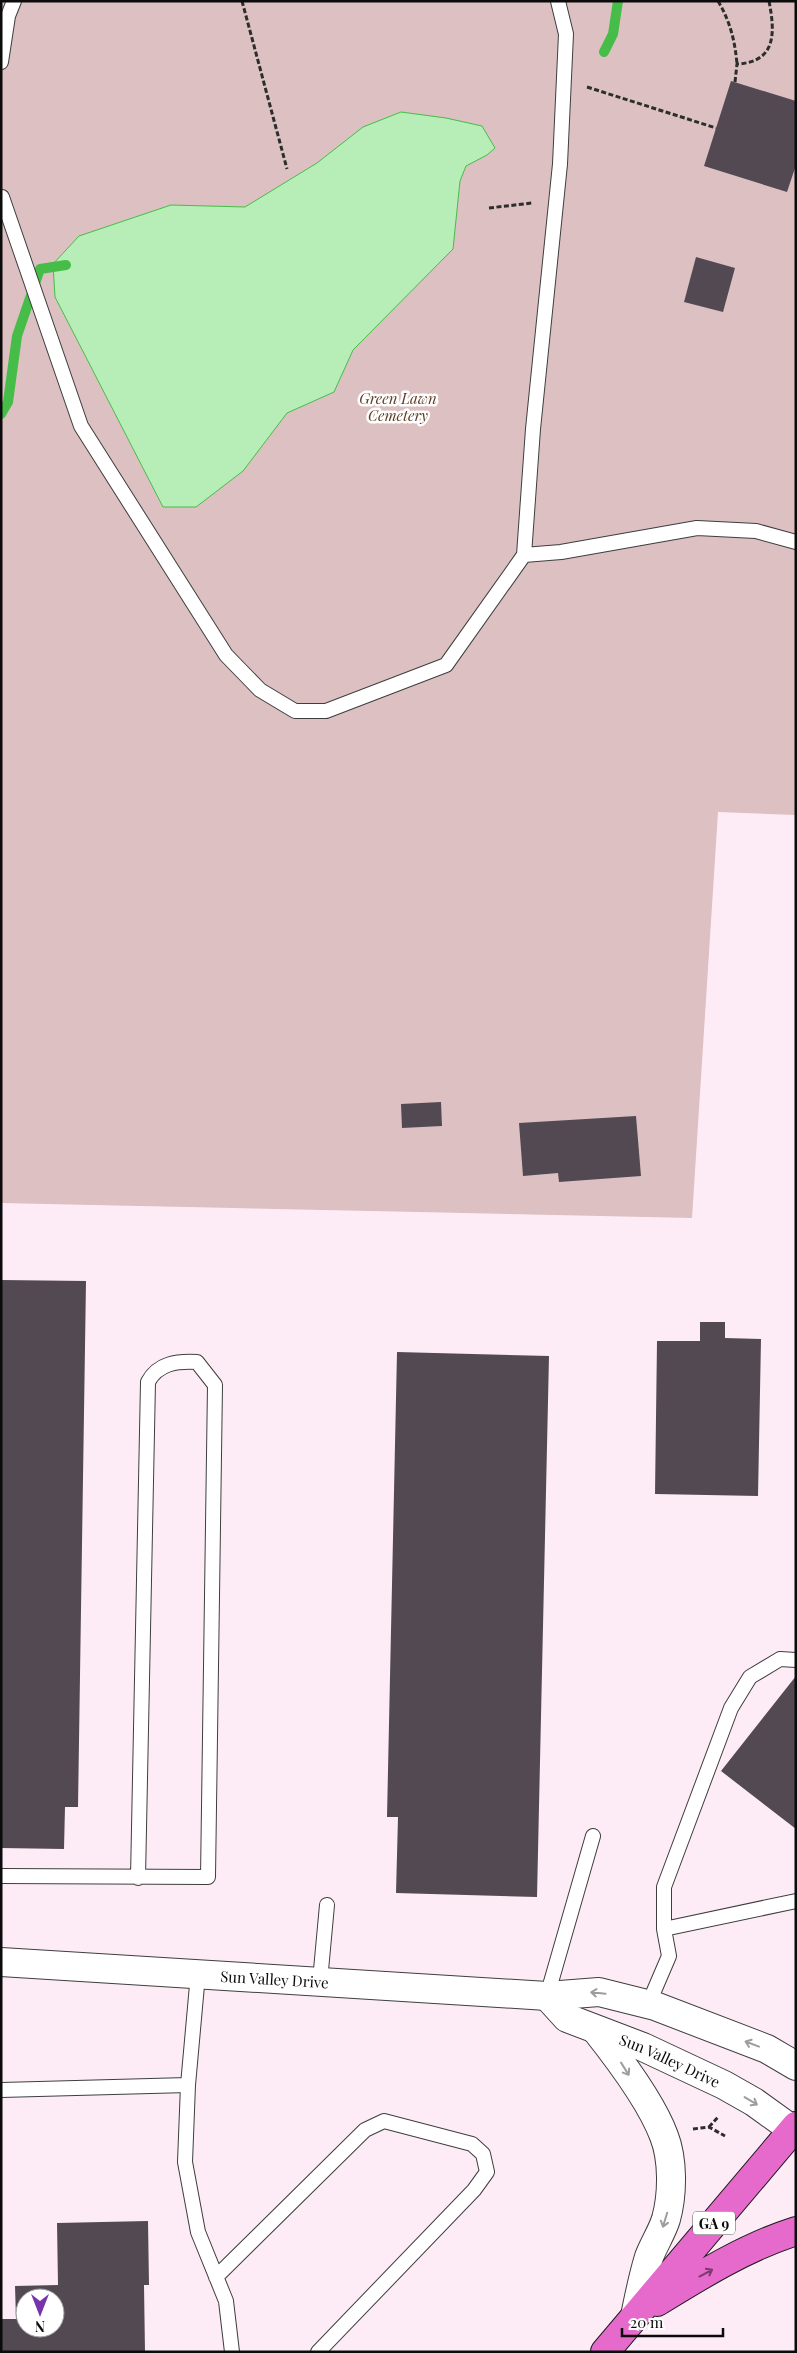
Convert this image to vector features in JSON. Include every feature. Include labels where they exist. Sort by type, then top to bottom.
[{"type":"highway","name":"GA 9","points":[[605,2352],[794,2128]]},
{"type":"highway","points":[[635,2316],[769,2239],[796,2231]]},
{"type":"street","name":"Sun Valley Drive","points":[[1,1962],[320,1980],[547,1996],[600,1992],[648,2005],[767,2049],[796,2066]]},
{"type":"street","name":"Sun Valley Drive","points":[[547,1996],[567,2018],[643,2047],[724,2085],[794,2128]]},
{"type":"street","points":[[596,2030],[617,2058],[654,2116],[664,2135],[669,2155],[670,2189],[666,2218],[650,2256],[635,2316]]},
{"type":"lane","points":[[1,62],[8,16],[14,1]]},
{"type":"lane","points":[[2,193],[81,426],[226,655],[260,690],[295,711],[326,711],[446,664],[524,556],[532,429],[557,198],[565,80],[566,34],[558,1]]},
{"type":"lane","points":[[524,556],[561,552],[697,528],[756,531],[796,542]]},
{"type":"lane","points":[[1,1876],[138,1878],[208,1877],[215,1385],[197,1362],[179,1361],[163,1366],[152,1374],[148,1382],[138,1878]]},
{"type":"lane","points":[[648,2005],[669,1956],[664,1929],[664,1887],[732,1708],[750,1677],[780,1659],[796,1660]]},
{"type":"lane","points":[[547,1996],[593,1836]]},
{"type":"lane","points":[[664,1929],[796,1900]]},
{"type":"lane","points":[[320,1980],[327,1905]]},
{"type":"lane","points":[[198,1974],[188,2085],[185,2162],[198,2232],[226,2301],[232,2352]]},
{"type":"lane","points":[[1,2090],[188,2085]]},
{"type":"lane","points":[[216,2278],[365,2130],[384,2121],[472,2144],[483,2154],[487,2172],[474,2190],[318,2352]]},
{"type":"path","points":[[242,1],[287,169]]},
{"type":"path","points":[[718,1],[726,14],[733,35],[737,64],[735,82]]},
{"type":"path","points":[[737,64],[758,60],[765,54],[771,44],[773,22],[769,1]]},
{"type":"path","points":[[565,80],[716,128]]},
{"type":"path","points":[[490,208],[514,207],[557,198]]},
{"type":"path","points":[[692,2129],[709,2127],[725,2136]]},
{"type":"green space","name":"Green Lawn Cemetery","points":[[1,1],[796,1],[796,815],[718,812],[692,1218],[1,1203]]},
{"type":"shaded area","points":[[401,112],[446,118],[482,126],[495,148],[487,155],[466,166],[460,181],[453,249],[353,350],[334,392],[287,413],[243,471],[196,507],[163,507],[55,297],[53,264],[79,236],[171,205],[245,207],[317,163],[363,127]]},
{"type":"building","points":[[731,81],[796,101],[796,165],[787,192],[704,166]]},
{"type":"building","points":[[696,257],[735,268],[723,312],[684,302]]},
{"type":"building","points":[[441,1102],[442,1126],[402,1128],[401,1104]]},
{"type":"building","points":[[636,1116],[641,1176],[559,1182],[558,1173],[523,1176],[519,1123]]},
{"type":"building","points":[[1,1280],[86,1281],[78,1807],[65,1807],[64,1849],[1,1848]]},
{"type":"building","points":[[700,1322],[725,1322],[725,1338],[761,1339],[758,1496],[655,1494],[657,1341],[700,1341]]},
{"type":"building","points":[[397,1352],[549,1356],[537,1897],[396,1893],[398,1817],[387,1817]]},
{"type":"building","points":[[796,1676],[796,1829],[721,1771]]},
{"type":"building","points":[[148,2221],[149,2285],[144,2285],[145,2352],[2,2352],[2,2319],[15,2319],[15,2338],[65,2338],[65,2288],[15,2288],[15,2286],[58,2285],[57,2223]]},
{"type":"waterway","points":[[604,52],[613,34],[618,1]]},
{"type":"waterway","points":[[1,414],[8,402],[17,336],[40,269],[66,265]]}]
